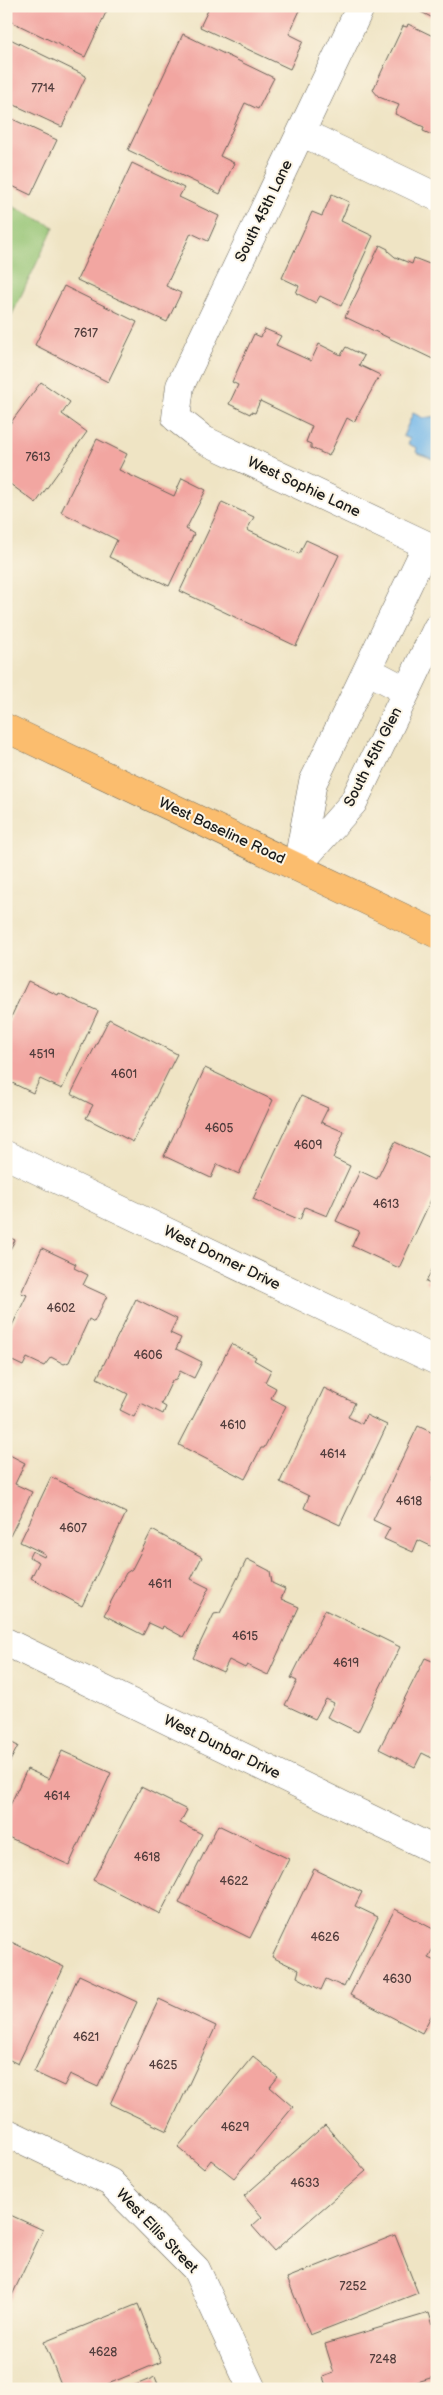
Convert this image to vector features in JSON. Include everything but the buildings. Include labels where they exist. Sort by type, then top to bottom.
[{"type":"main road","name":"West Baseline Road","points":[[6,728],[437,934]]},
{"type":"street","name":"South 45th Lane","points":[[176,418],[180,386],[361,6]]},
{"type":"street","points":[[302,132],[437,197]]},
{"type":"street","name":"West Sophie Lane","points":[[176,418],[204,440],[432,547]]},
{"type":"street","points":[[297,866],[314,782],[367,670],[432,547]]},
{"type":"street","name":"South 45th Glen","points":[[297,866],[353,803],[437,628]]},
{"type":"street","name":"South 45th Glen","points":[[367,670],[407,691]]},
{"type":"street","name":"West Donner Drive","points":[[6,1155],[437,1361]]},
{"type":"street","name":"West Dunbar Drive","points":[[6,1642],[437,1851]]},
{"type":"street","name":"West Ellis Street","points":[[6,2132],[110,2182],[196,2269],[252,2387]]},
{"type":"green space","points":[[6,203],[54,227],[6,327]]},
{"type":"water","points":[[413,413],[423,418],[437,416],[437,461],[416,452],[417,448],[408,444],[410,439],[403,436]]}]
